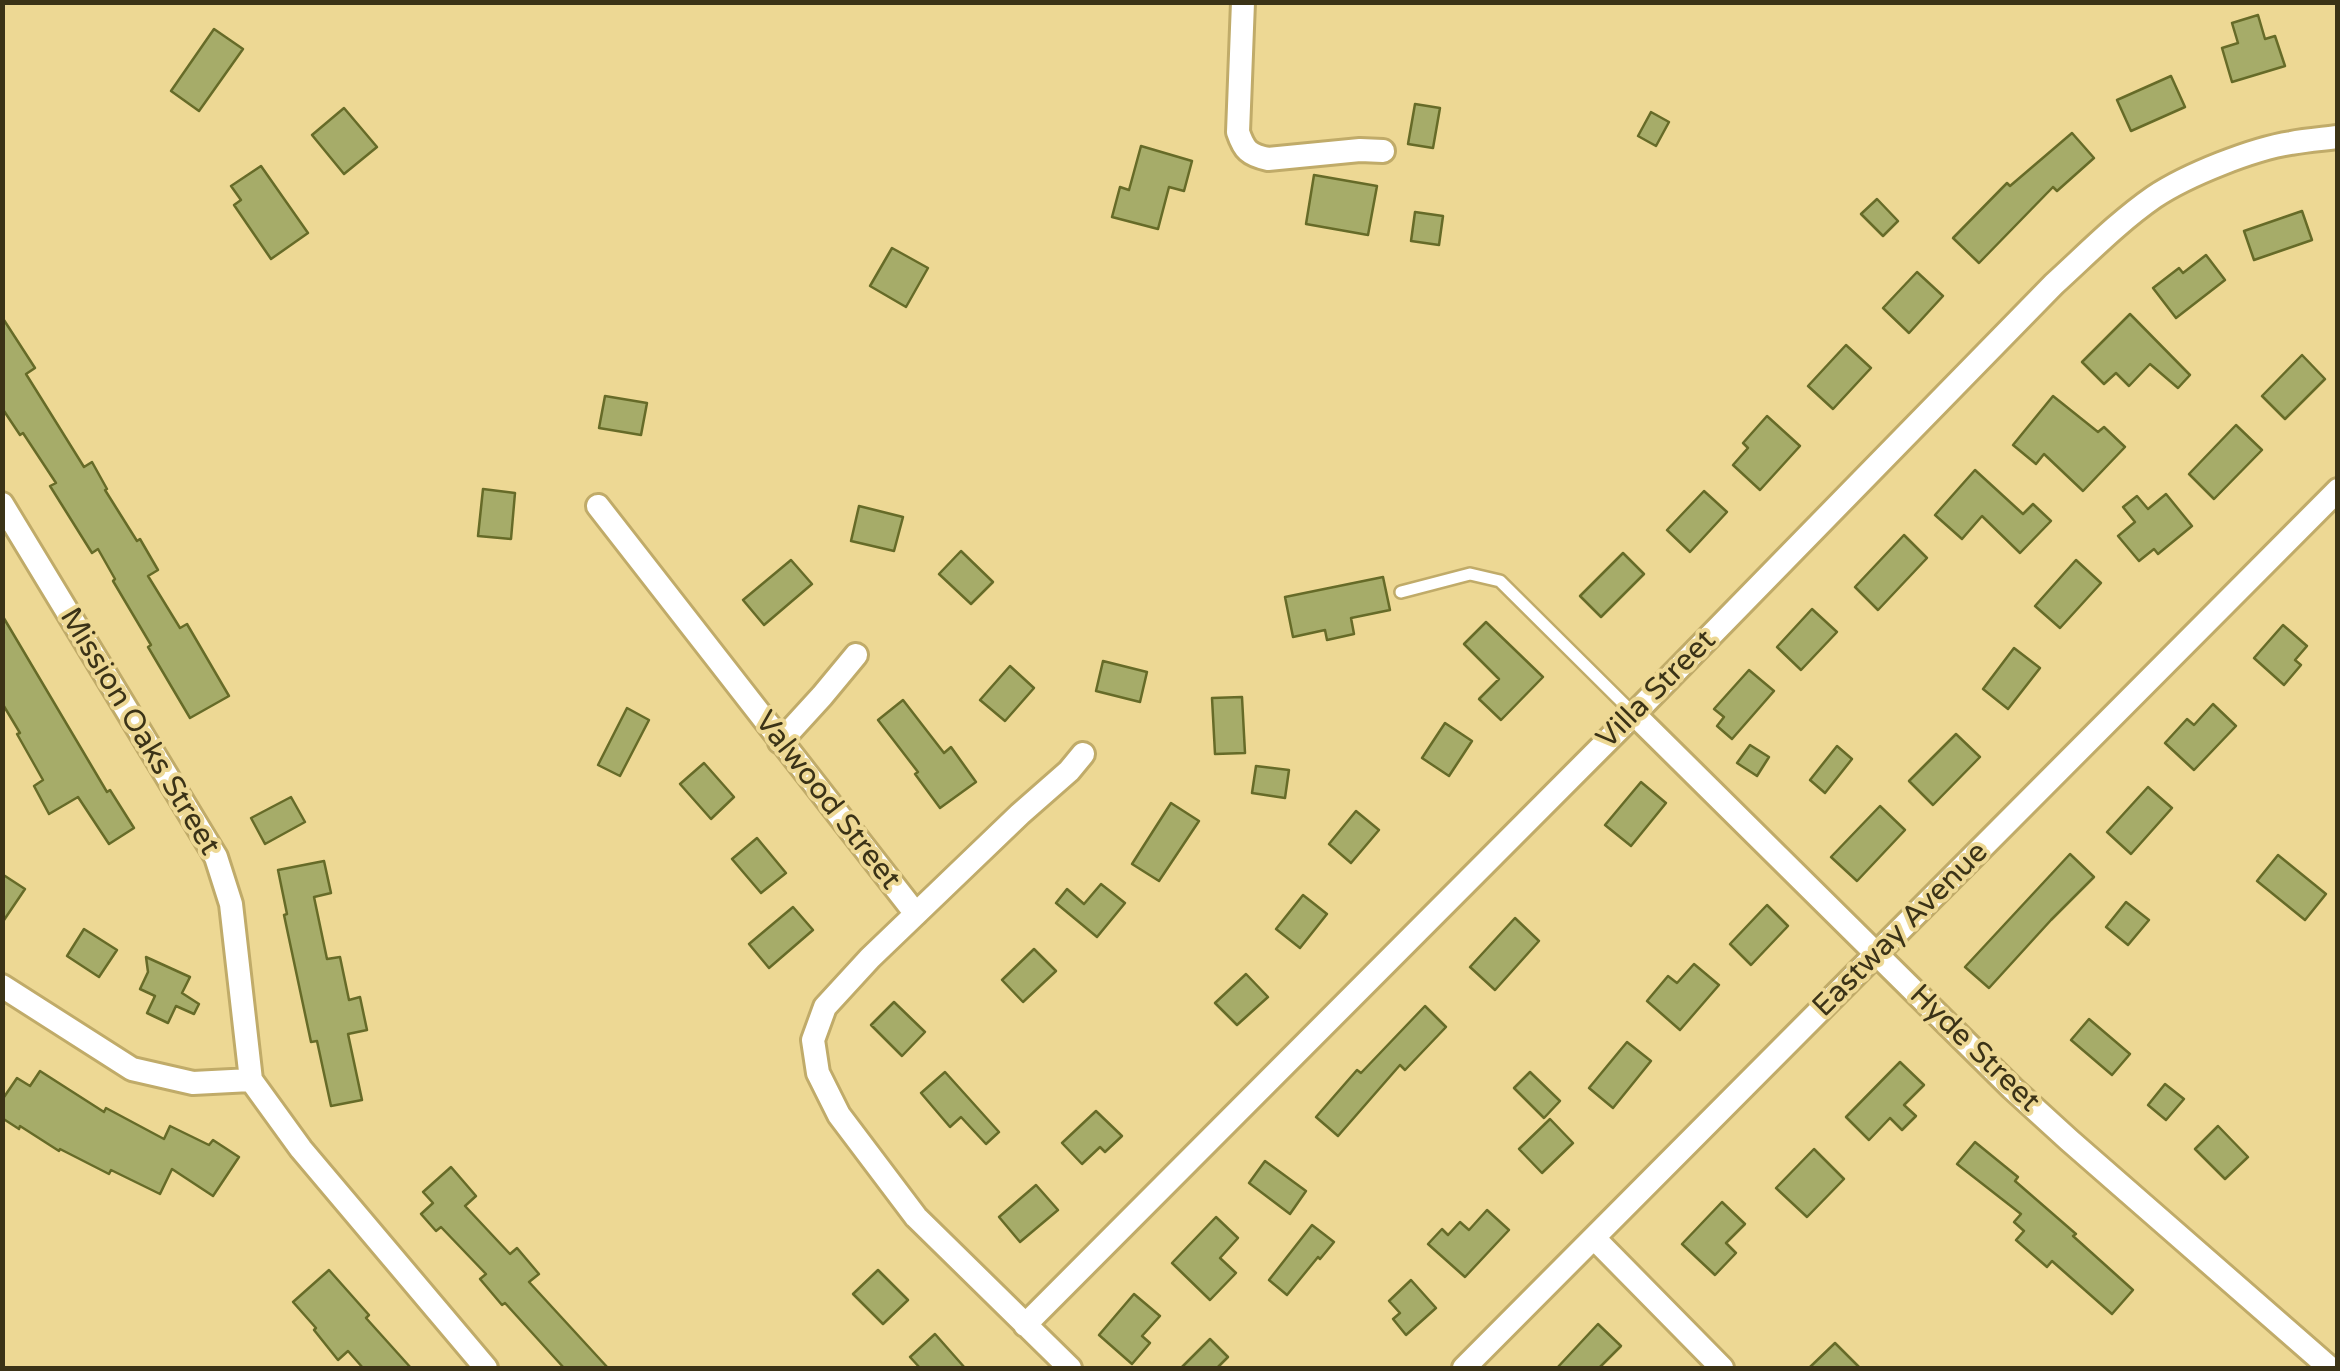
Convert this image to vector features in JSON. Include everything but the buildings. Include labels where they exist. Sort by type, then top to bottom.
[{"type":"street","points":[[1243,2],[1238,132],[1243,148],[1253,156],[1268,159],[1383,151]]},
{"type":"street","name":"Villa Street","points":[[1026,1325],[1634,714],[2054,284],[2155,197],[2183,181],[2287,143],[2338,138]]},
{"type":"street","name":"Eastway Avenue","points":[[1464,1368],[2338,490]]},
{"type":"street","name":"Mission Oaks Street","points":[[2,504],[216,858],[230,904],[252,1080],[301,1149],[486,1368]]},
{"type":"street","name":"Valwood Street","points":[[598,506],[916,914],[825,1007],[813,1040],[818,1073],[839,1115],[916,1218],[1070,1368]]},
{"type":"street","points":[[780,742],[856,655]]},
{"type":"street","name":"Hyde Street","points":[[1634,714],[2012,1088],[2330,1368]]},
{"type":"street","points":[[916,914],[1083,754]]},
{"type":"street","points":[[2,986],[132,1069],[193,1083],[252,1080]]},
{"type":"street","points":[[1594,1238],[1722,1368]]},
{"type":"lane","points":[[1401,592],[1470,574],[1500,581],[1634,714]]}]
